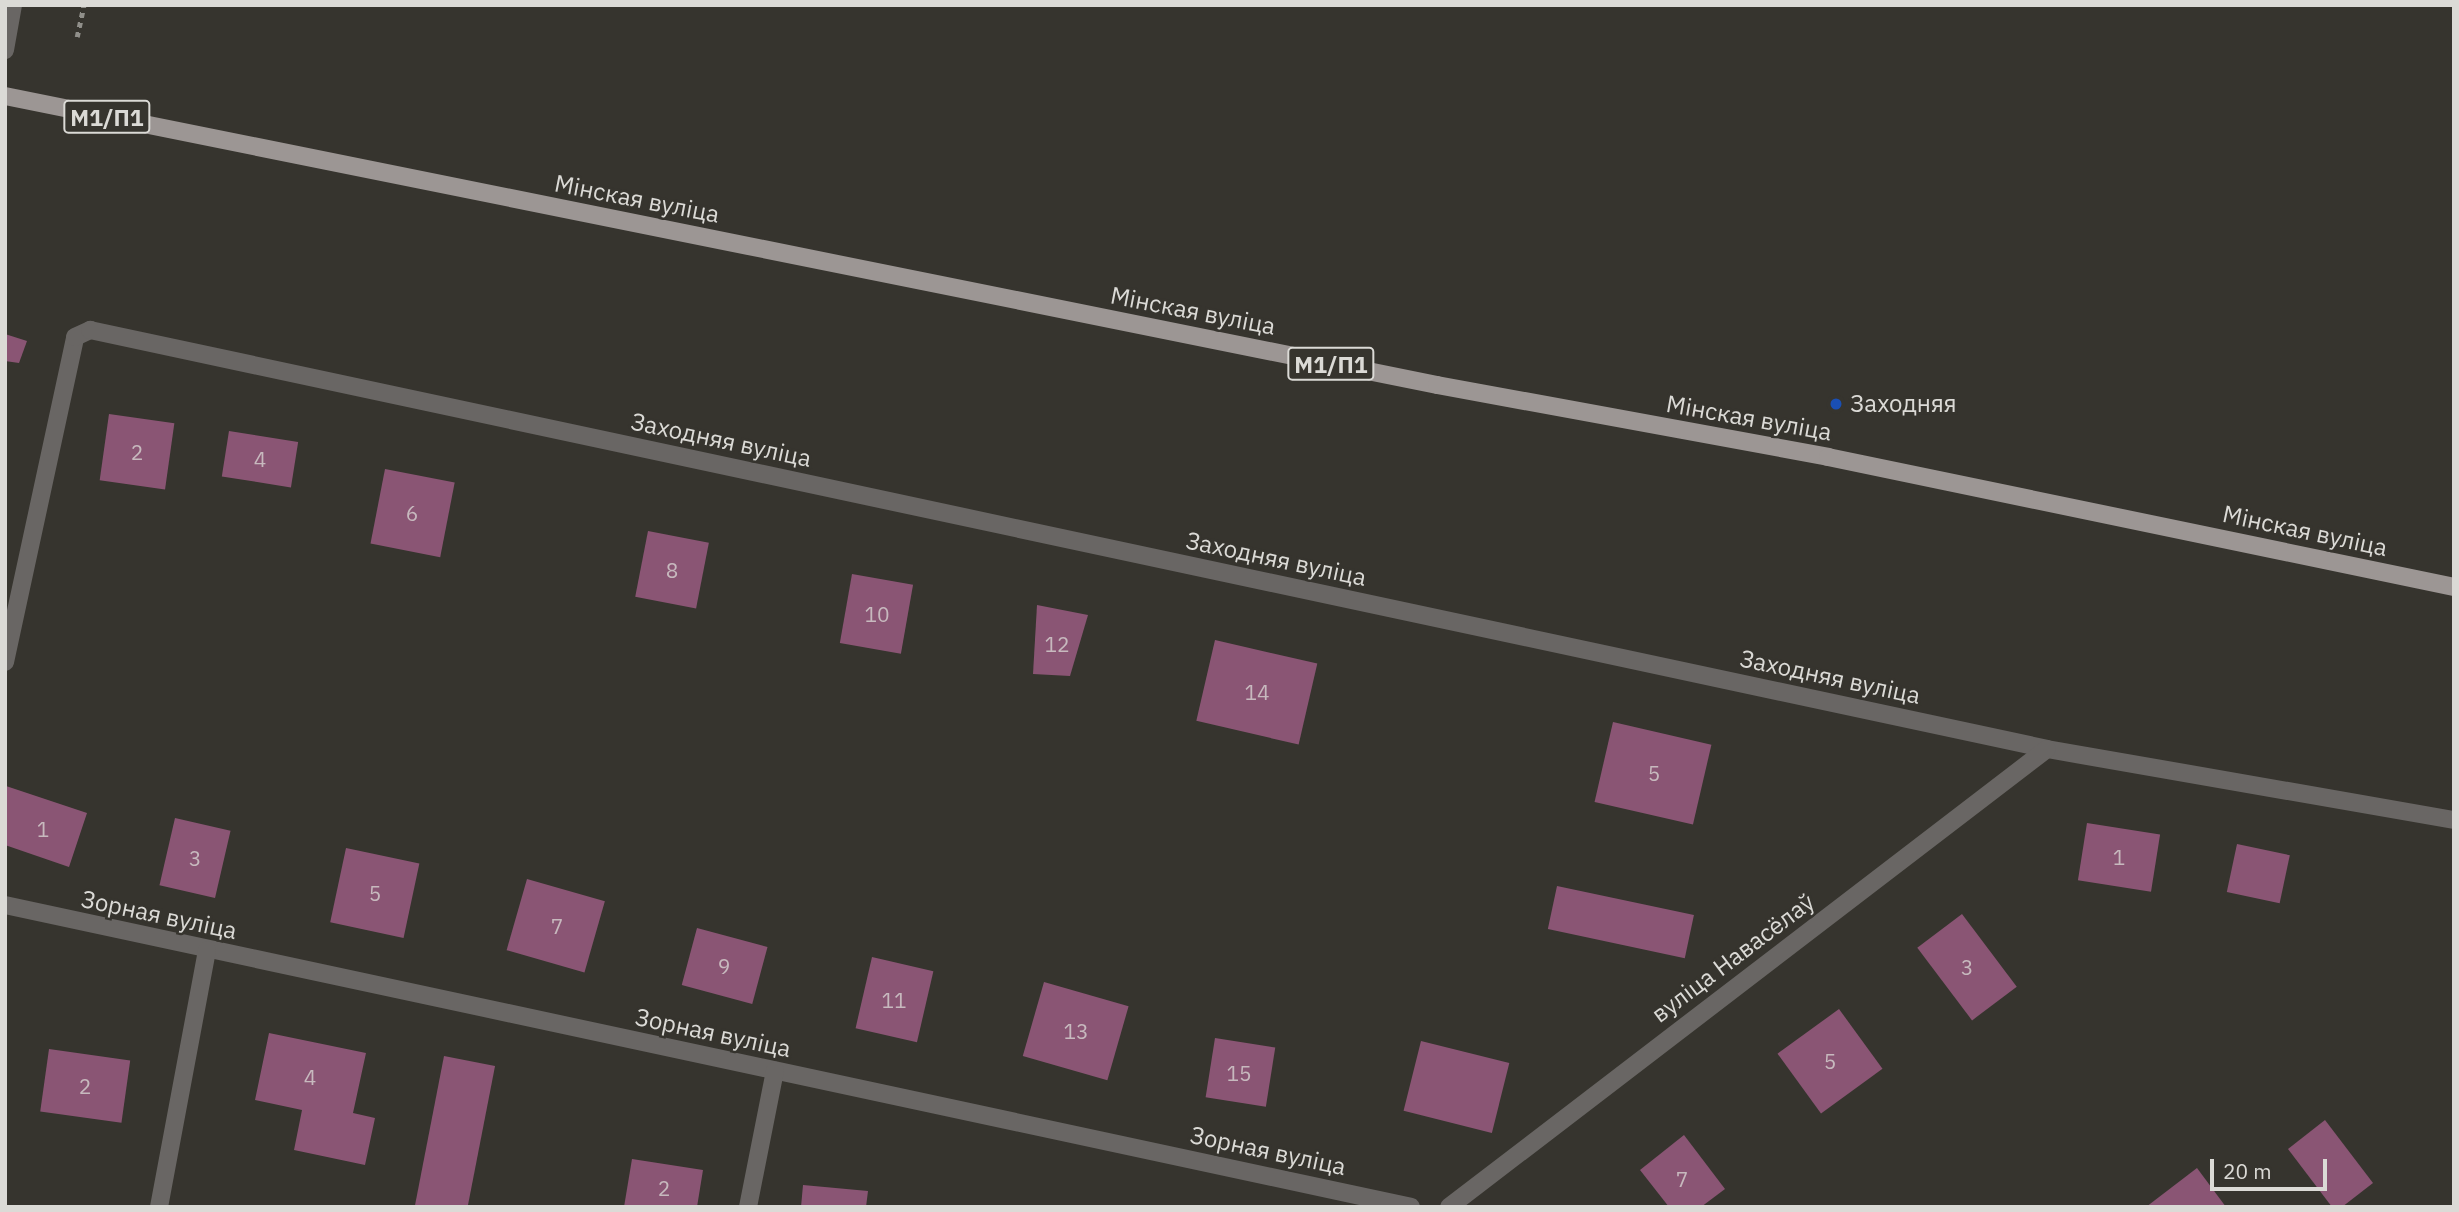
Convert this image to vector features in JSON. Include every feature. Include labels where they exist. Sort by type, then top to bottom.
[{"type":"main road","name":"Мінская вуліца","points":[[5,96],[1437,385],[1828,457],[2454,587]]},
{"type":"street","points":[[5,50],[13,5]]},
{"type":"street","name":"Заходняя вуліца","points":[[5,662],[75,337],[90,330],[2047,749],[2454,820]]},
{"type":"street","name":"вуліца Навасёлаў","points":[[1449,1207],[2047,749]]},
{"type":"street","name":"Зорная вуліца","points":[[5,905],[1411,1207]]},
{"type":"street","points":[[159,1207],[206,950]]},
{"type":"street","points":[[748,1207],[775,1071]]},
{"type":"path","points":[[76,37],[83,5]]},
{"type":"building","points":[[5,334],[27,341],[19,363],[5,361]]},
{"type":"building","points":[[109,414],[174,423],[165,490],[100,480]]},
{"type":"building","points":[[229,431],[298,442],[291,487],[222,476]]},
{"type":"building","points":[[385,469],[455,483],[440,557],[370,544]]},
{"type":"building","points":[[648,531],[709,543],[696,609],[635,597]]},
{"type":"building","points":[[852,574],[913,585],[901,654],[840,643]]},
{"type":"building","points":[[1037,605],[1088,615],[1070,676],[1033,674]]},
{"type":"building","points":[[1215,640],[1317,664],[1299,744],[1196,721]]},
{"type":"building","points":[[1613,722],[1711,745],[1693,825],[1595,802]]},
{"type":"building","points":[[6,786],[87,813],[69,867],[5,845]]},
{"type":"building","points":[[175,818],[231,831],[215,898],[159,885]]},
{"type":"building","points":[[2087,823],[2160,835],[2151,892],[2078,880]]},
{"type":"building","points":[[2237,844],[2290,855],[2280,903],[2227,892]]},
{"type":"building","points":[[346,848],[419,864],[404,938],[330,922]]},
{"type":"building","points":[[527,879],[605,901],[584,972],[507,950]]},
{"type":"building","points":[[1557,886],[1694,915],[1685,958],[1548,929]]},
{"type":"building","points":[[1962,914],[2017,987],[1972,1020],[1917,948]]},
{"type":"building","points":[[697,928],[768,947],[752,1004],[682,985]]},
{"type":"building","points":[[872,957],[933,971],[917,1042],[856,1028]]},
{"type":"building","points":[[1044,982],[1129,1006],[1107,1080],[1023,1056]]},
{"type":"building","points":[[1839,1009],[1882,1069],[1821,1114],[1778,1054]]},
{"type":"building","points":[[269,1033],[366,1053],[353,1113],[375,1118],[365,1165],[294,1150],[302,1110],[255,1100]]},
{"type":"building","points":[[1215,1038],[1275,1048],[1266,1107],[1206,1097]]},
{"type":"building","points":[[1421,1041],[1509,1063],[1492,1133],[1404,1111]]},
{"type":"building","points":[[49,1049],[130,1060],[121,1123],[40,1111]]},
{"type":"building","points":[[444,1056],[495,1066],[468,1207],[415,1207]]},
{"type":"building","points":[[2325,1120],[2373,1183],[2342,1207],[2332,1207],[2288,1149]]},
{"type":"building","points":[[1684,1135],[1725,1189],[1701,1207],[1669,1207],[1640,1170]]},
{"type":"building","points":[[632,1159],[703,1170],[697,1207],[624,1207]]},
{"type":"building","points":[[2197,1168],[2226,1207],[2146,1207]]},
{"type":"building","points":[[803,1185],[868,1191],[866,1207],[801,1207]]},
{"type":"place","name":"Заходняя","points":[[1836,404]]}]
